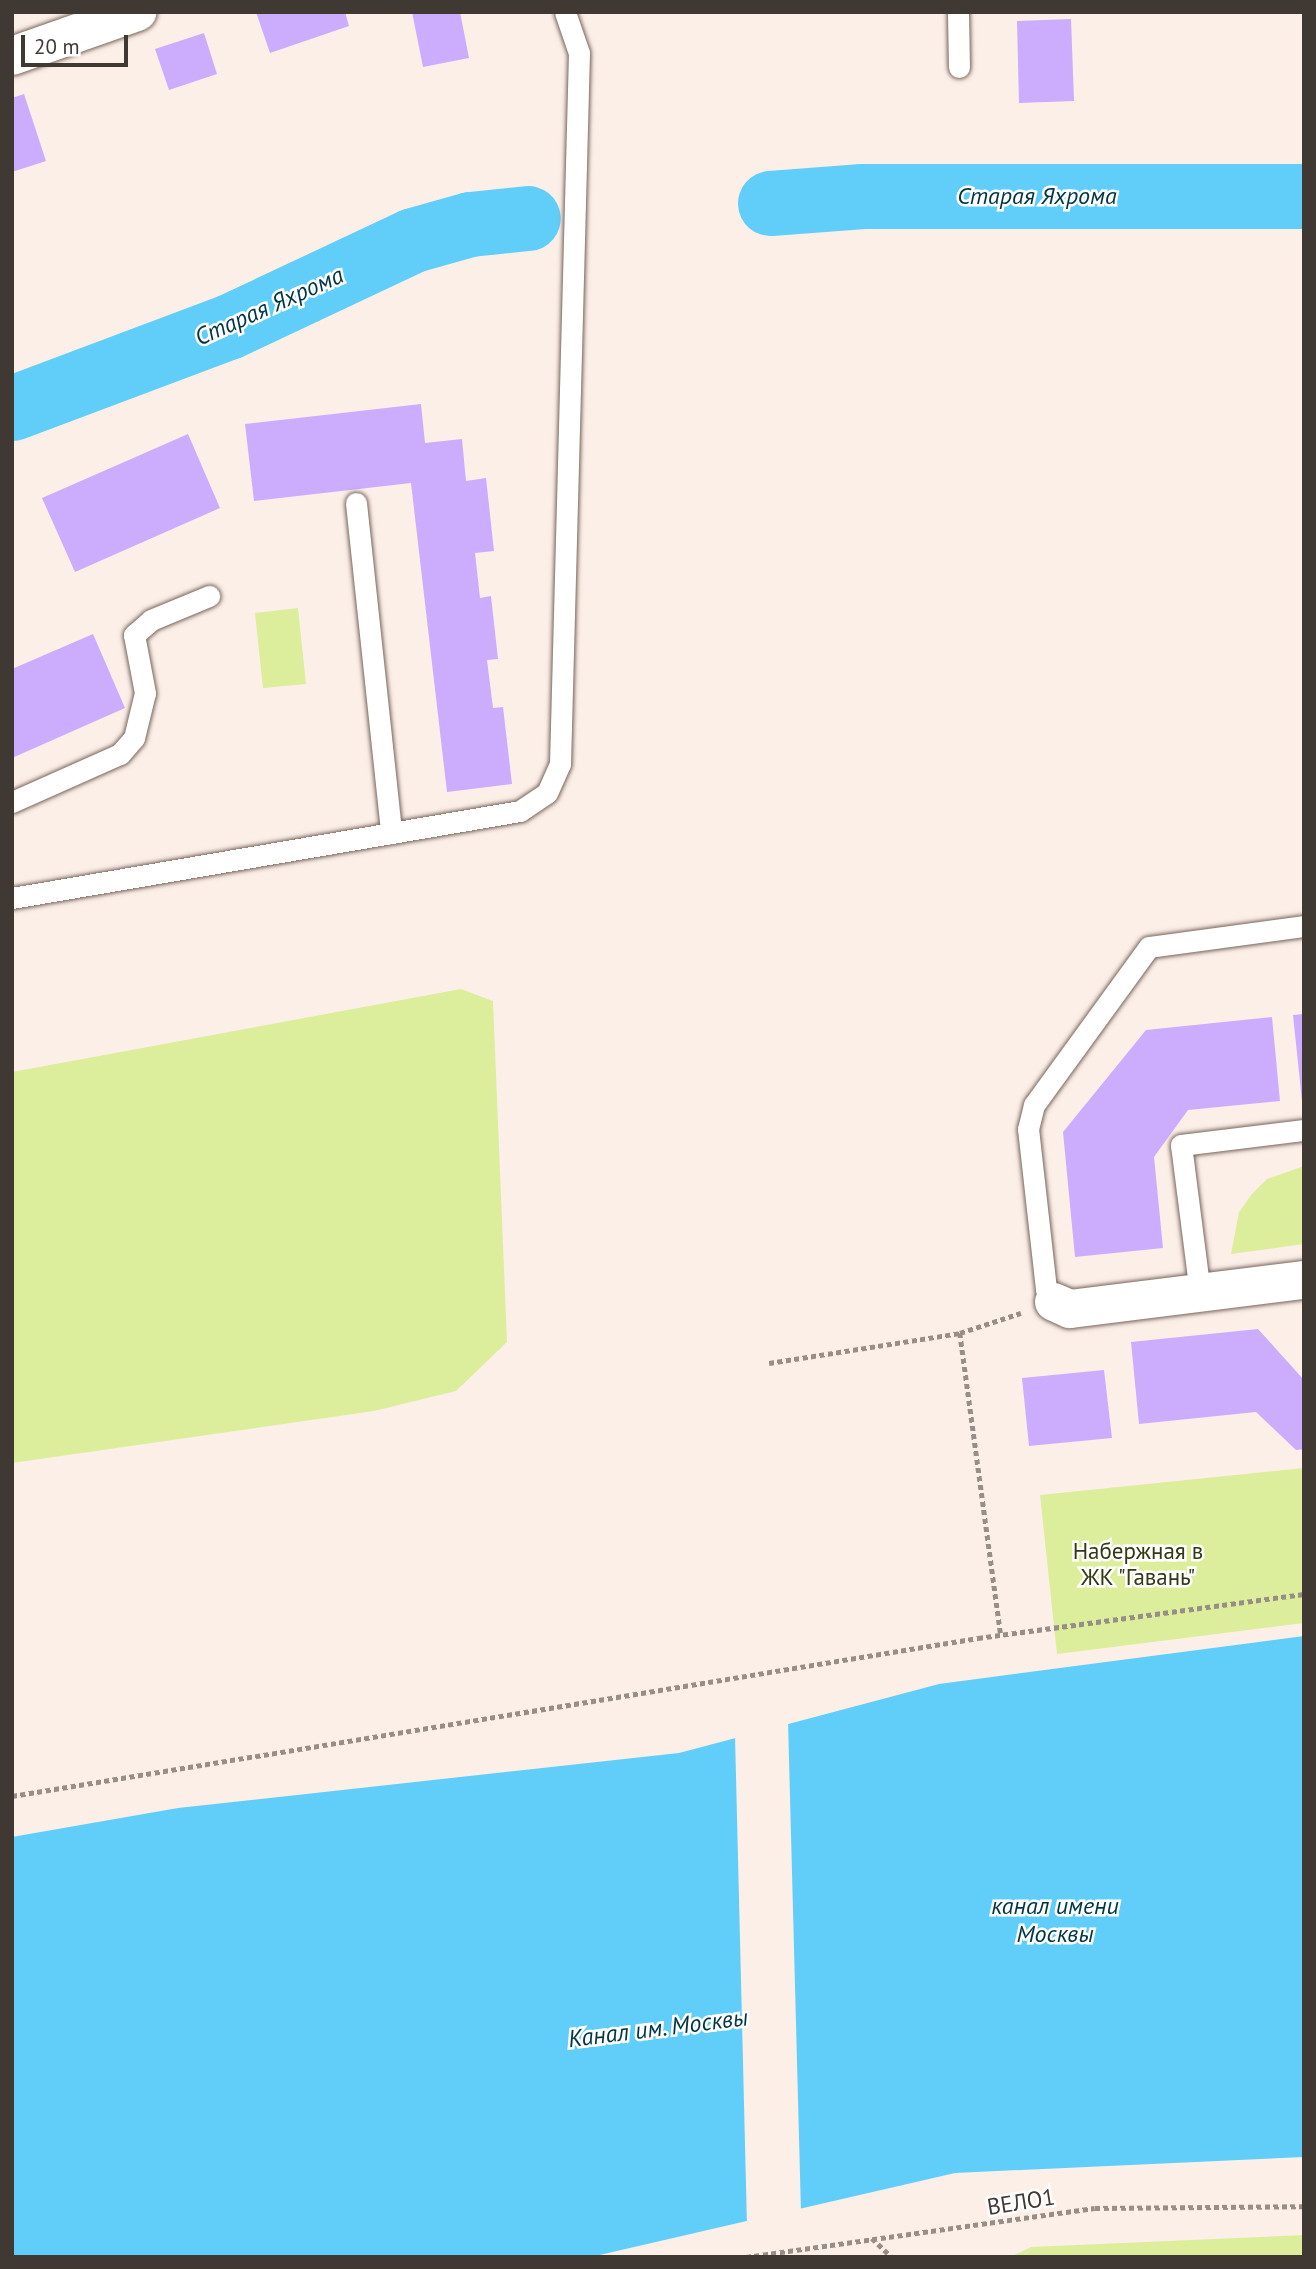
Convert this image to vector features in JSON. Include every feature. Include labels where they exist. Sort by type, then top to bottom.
[{"type":"street","points":[[12,56],[137,12]]},
{"type":"street","points":[[1054,1302],[1070,1309],[1304,1280]]},
{"type":"lane","points":[[12,898],[520,811],[547,793],[560,764],[579,53],[565,12]]},
{"type":"lane","points":[[958,12],[959,67]]},
{"type":"lane","points":[[356,503],[391,833]]},
{"type":"lane","points":[[12,802],[120,754],[134,737],[145,693],[134,635],[150,620],[209,596]]},
{"type":"lane","points":[[1054,1302],[1046,1289],[1028,1129],[1034,1105],[1149,947],[1304,926]]},
{"type":"lane","points":[[1200,1293],[1181,1145],[1304,1130]]},
{"type":"path","points":[[769,1363],[960,1333],[1054,1302]]},
{"type":"path","points":[[960,1333],[1001,1635]]},
{"type":"path","points":[[12,1796],[1001,1635],[1304,1594]]},
{"type":"path","name":"ВЕЛО1","points":[[746,2257],[1096,2208],[1304,2206]]},
{"type":"path","points":[[872,2238],[892,2257]]},
{"type":"green space","points":[[298,608],[306,684],[263,688],[255,613]]},
{"type":"green space","points":[[461,989],[493,1001],[507,1342],[456,1391],[374,1411],[12,1463],[12,1072]]},
{"type":"green space","points":[[1304,1166],[1304,1244],[1231,1254],[1239,1212],[1252,1194],[1267,1179]]},
{"type":"green space","name":"Набержная в ЖК \"Гавань\"","points":[[1304,1468],[1304,1623],[1057,1654],[1040,1495]]},
{"type":"green space","points":[[1304,2235],[1304,2257],[1010,2257],[1031,2247]]},
{"type":"water","name":"канал имени Москвы","points":[[1304,1636],[1304,2157],[955,2173],[591,2257],[12,2257],[12,1837],[178,1808],[679,1753],[939,1684]]},
{"type":"pier","points":[[788,1721],[801,2213],[747,2226],[735,1735]]},
{"type":"building","points":[[256,12],[345,12],[349,26],[270,53]]},
{"type":"building","points":[[412,12],[460,12],[469,58],[423,67]]},
{"type":"building","points":[[1071,19],[1074,101],[1019,103],[1017,21]]},
{"type":"building","points":[[204,33],[217,74],[169,90],[155,49]]},
{"type":"building","points":[[24,94],[46,161],[12,172],[12,98]]},
{"type":"building","points":[[421,404],[425,443],[462,439],[466,481],[486,478],[494,551],[475,553],[480,598],[491,596],[498,659],[487,660],[493,708],[503,707],[512,784],[447,792],[411,483],[254,501],[245,424]]},
{"type":"building","points":[[188,434],[220,508],[75,572],[42,498]]},
{"type":"building","points":[[93,634],[125,708],[12,758],[12,669]]},
{"type":"building","points":[[1304,1014],[1304,1101],[1302,1101],[1293,1015]]},
{"type":"building","points":[[1272,1017],[1280,1101],[1188,1110],[1154,1157],[1163,1248],[1075,1257],[1063,1132],[1146,1030]]},
{"type":"building","points":[[1258,1329],[1304,1380],[1304,1449],[1296,1450],[1256,1412],[1139,1424],[1131,1342]]},
{"type":"building","points":[[1104,1370],[1112,1438],[1029,1446],[1022,1378]]},
{"type":"waterway","name":"Старая Яхрома","points":[[770,203],[863,196],[1304,196]]},
{"type":"waterway","name":"Старая Яхрома","points":[[12,408],[228,327],[413,240],[470,224],[528,218]]},
{"type":"water label","name":"Канал им. Москвы","points":[[658,2028]]}]
